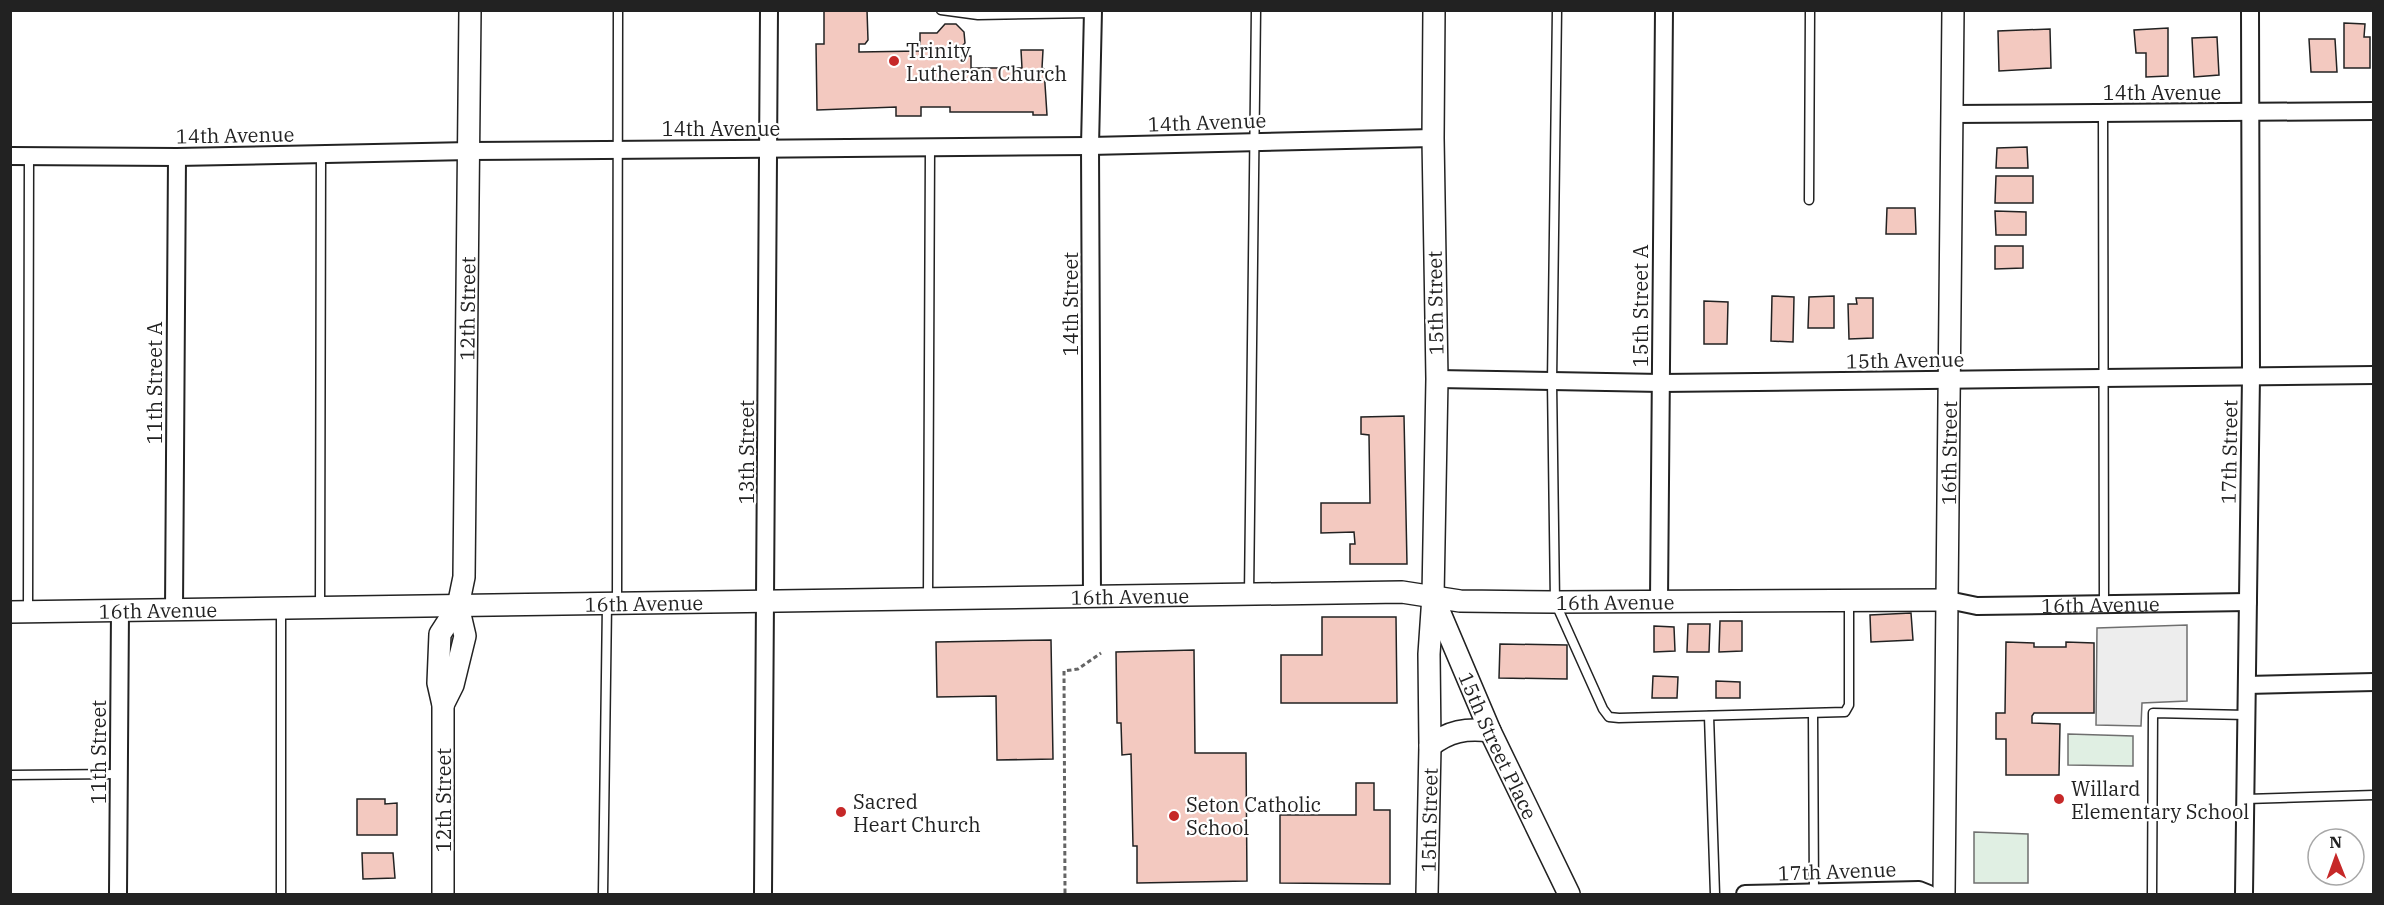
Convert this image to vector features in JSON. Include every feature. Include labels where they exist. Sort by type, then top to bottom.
[{"type":"street","name":"12th Street","points":[[443,894],[443,705],[438,683],[440,634],[458,606],[464,577],[470,10]]},
{"type":"street","name":"13th Street","points":[[763,894],[767,601],[769,10]]},
{"type":"street","name":"15th Street","points":[[1427,894],[1429,654],[1433,596],[1437,379],[1432,138],[1434,10]]},
{"type":"street","name":"15th Street A","points":[[1659,601],[1664,10]]},
{"type":"street","name":"16th Street","points":[[1944,894],[1953,10]]},
{"type":"street","name":"17th Street","points":[[2244,894],[2251,376],[2250,10]]},
{"type":"street","name":"14th Street","points":[[1092,597],[1090,147],[1093,12]]},
{"type":"street","name":"14th Avenue","points":[[1952,114],[2373,111]]},
{"type":"street","name":"14th Avenue","points":[[10,156],[177,157],[470,151],[1090,147],[1432,138]]},
{"type":"street","name":"11th Street A","points":[[174,610],[177,157]]},
{"type":"street","name":"15th Avenue","points":[[1437,379],[1660,383],[2373,375]]},
{"type":"street","name":"16th Avenue","points":[[20,612],[1402,592],[1460,601],[1948,600],[1977,606],[2248,602]]},
{"type":"street","name":"15th Street Place","points":[[1433,596],[1490,731],[1569,894]]},
{"type":"street","name":"11th Street","points":[[118,894],[120,610]]},
{"type":"street","points":[[2247,685],[2373,682]]},
{"type":"street","points":[[1430,746],[1443,736],[1456,732],[1471,729],[1490,731]]},
{"type":"street","name":"17th Avenue","points":[[1744,894],[1919,890],[1929,894]]},
{"type":"lane","points":[[603,894],[612,602],[618,10]]},
{"type":"lane","points":[[941,10],[978,15],[1093,12]]},
{"type":"lane","points":[[1249,595],[1256,10]]},
{"type":"lane","points":[[1557,10],[1552,381],[1555,602],[1603,709],[1609,717],[1619,718],[1845,712],[1849,705],[1849,600]]},
{"type":"lane","points":[[1809,200],[1810,10]]},
{"type":"lane","points":[[2103,114],[2104,604]]},
{"type":"lane","points":[[928,598],[930,148]]},
{"type":"lane","points":[[320,608],[321,154]]},
{"type":"lane","points":[[20,612],[28,156]]},
{"type":"lane","points":[[281,894],[282,609]]},
{"type":"lane","points":[[2152,894],[2153,713],[2247,715]]},
{"type":"lane","points":[[1813,714],[1814,893]]},
{"type":"lane","points":[[1709,716],[1715,894]]},
{"type":"lane","points":[[10,775],[118,774]]},
{"type":"lane","points":[[2246,799],[2373,795]]},
{"type":"path","points":[[1065,893],[1064,671],[1078,669],[1101,653]]},
{"type":"green space","points":[[2068,734],[2133,736],[2133,766],[2068,765]]},
{"type":"green space","points":[[1974,832],[2028,834],[2028,883],[1974,883]]},
{"type":"shaded area","points":[[2187,625],[2187,701],[2142,703],[2141,726],[2096,725],[2097,628]]},
{"type":"building","name":"Trinity Lutheran Church","points":[[824,10],[867,10],[868,40],[865,44],[859,44],[859,52],[920,51],[920,33],[937,33],[945,24],[956,24],[964,32],[965,43],[957,51],[957,56],[971,56],[971,68],[1022,68],[1021,50],[1043,50],[1042,68],[1044,69],[1047,115],[1033,115],[1033,112],[950,112],[950,107],[921,107],[921,116],[896,116],[896,107],[817,110],[816,44],[824,44]]},
{"type":"building","points":[[2344,23],[2365,24],[2364,37],[2370,37],[2370,68],[2344,68]]},
{"type":"building","points":[[2168,28],[2168,76],[2146,77],[2146,53],[2136,53],[2134,30]]},
{"type":"building","points":[[2050,29],[2051,68],[1999,71],[1998,31]]},
{"type":"building","points":[[2217,37],[2219,75],[2194,77],[2192,38]]},
{"type":"building","points":[[2309,39],[2335,39],[2337,72],[2311,72]]},
{"type":"building","points":[[2027,147],[2028,168],[1996,168],[1997,148]]},
{"type":"building","points":[[1996,176],[2033,176],[2033,203],[1995,203]]},
{"type":"building","points":[[1887,208],[1915,208],[1916,234],[1886,234]]},
{"type":"building","points":[[1995,211],[2026,212],[2026,235],[1996,235]]},
{"type":"building","points":[[1995,246],[2023,246],[2023,268],[1995,269]]},
{"type":"building","points":[[1772,296],[1794,297],[1793,342],[1771,341]]},
{"type":"building","points":[[1834,296],[1834,328],[1808,328],[1809,297]]},
{"type":"building","points":[[1856,298],[1873,298],[1873,338],[1849,339],[1848,304],[1857,304]]},
{"type":"building","points":[[1704,301],[1728,302],[1727,344],[1704,344]]},
{"type":"building","points":[[1404,416],[1407,564],[1350,564],[1350,544],[1355,544],[1354,532],[1321,533],[1321,503],[1370,503],[1369,435],[1361,434],[1361,417]]},
{"type":"building","points":[[1911,613],[1913,640],[1871,642],[1870,615]]},
{"type":"building","points":[[1322,617],[1396,617],[1397,703],[1281,703],[1281,655],[1322,655]]},
{"type":"building","points":[[1720,621],[1742,621],[1742,651],[1719,652]]},
{"type":"building","points":[[1688,624],[1710,624],[1709,652],[1687,652]]},
{"type":"building","points":[[1654,626],[1674,627],[1675,651],[1654,652]]},
{"type":"building","points":[[1051,640],[1053,759],[997,760],[996,696],[937,697],[936,642]]},
{"type":"building","points":[[2006,642],[2034,643],[2034,647],[2066,647],[2066,642],[2094,643],[2094,713],[2034,713],[2032,716],[2032,723],[2060,724],[2059,775],[2006,775],[2006,739],[1996,739],[1996,713],[2005,713]]},
{"type":"building","points":[[1500,644],[1567,645],[1567,679],[1499,678]]},
{"type":"building","points":[[1194,650],[1195,753],[1246,753],[1247,881],[1137,883],[1137,846],[1133,846],[1131,754],[1122,755],[1121,723],[1117,723],[1116,652]]},
{"type":"building","points":[[1653,676],[1678,677],[1677,698],[1652,698]]},
{"type":"building","points":[[1716,681],[1740,682],[1740,698],[1716,698]]},
{"type":"building","points":[[1356,783],[1374,783],[1374,810],[1390,810],[1390,884],[1280,883],[1280,815],[1356,815]]},
{"type":"building","points":[[357,799],[385,799],[385,804],[397,803],[397,835],[357,835]]},
{"type":"building","points":[[362,853],[393,853],[395,878],[363,879]]},
{"type":"place","name":"Trinity Lutheran Church","points":[[894,61]]},
{"type":"place","name":"Willard Elementary School","points":[[2059,799]]},
{"type":"place","name":"Sacred Heart Church","points":[[841,812]]},
{"type":"place","name":"Seton Catholic School","points":[[1174,816]]}]
